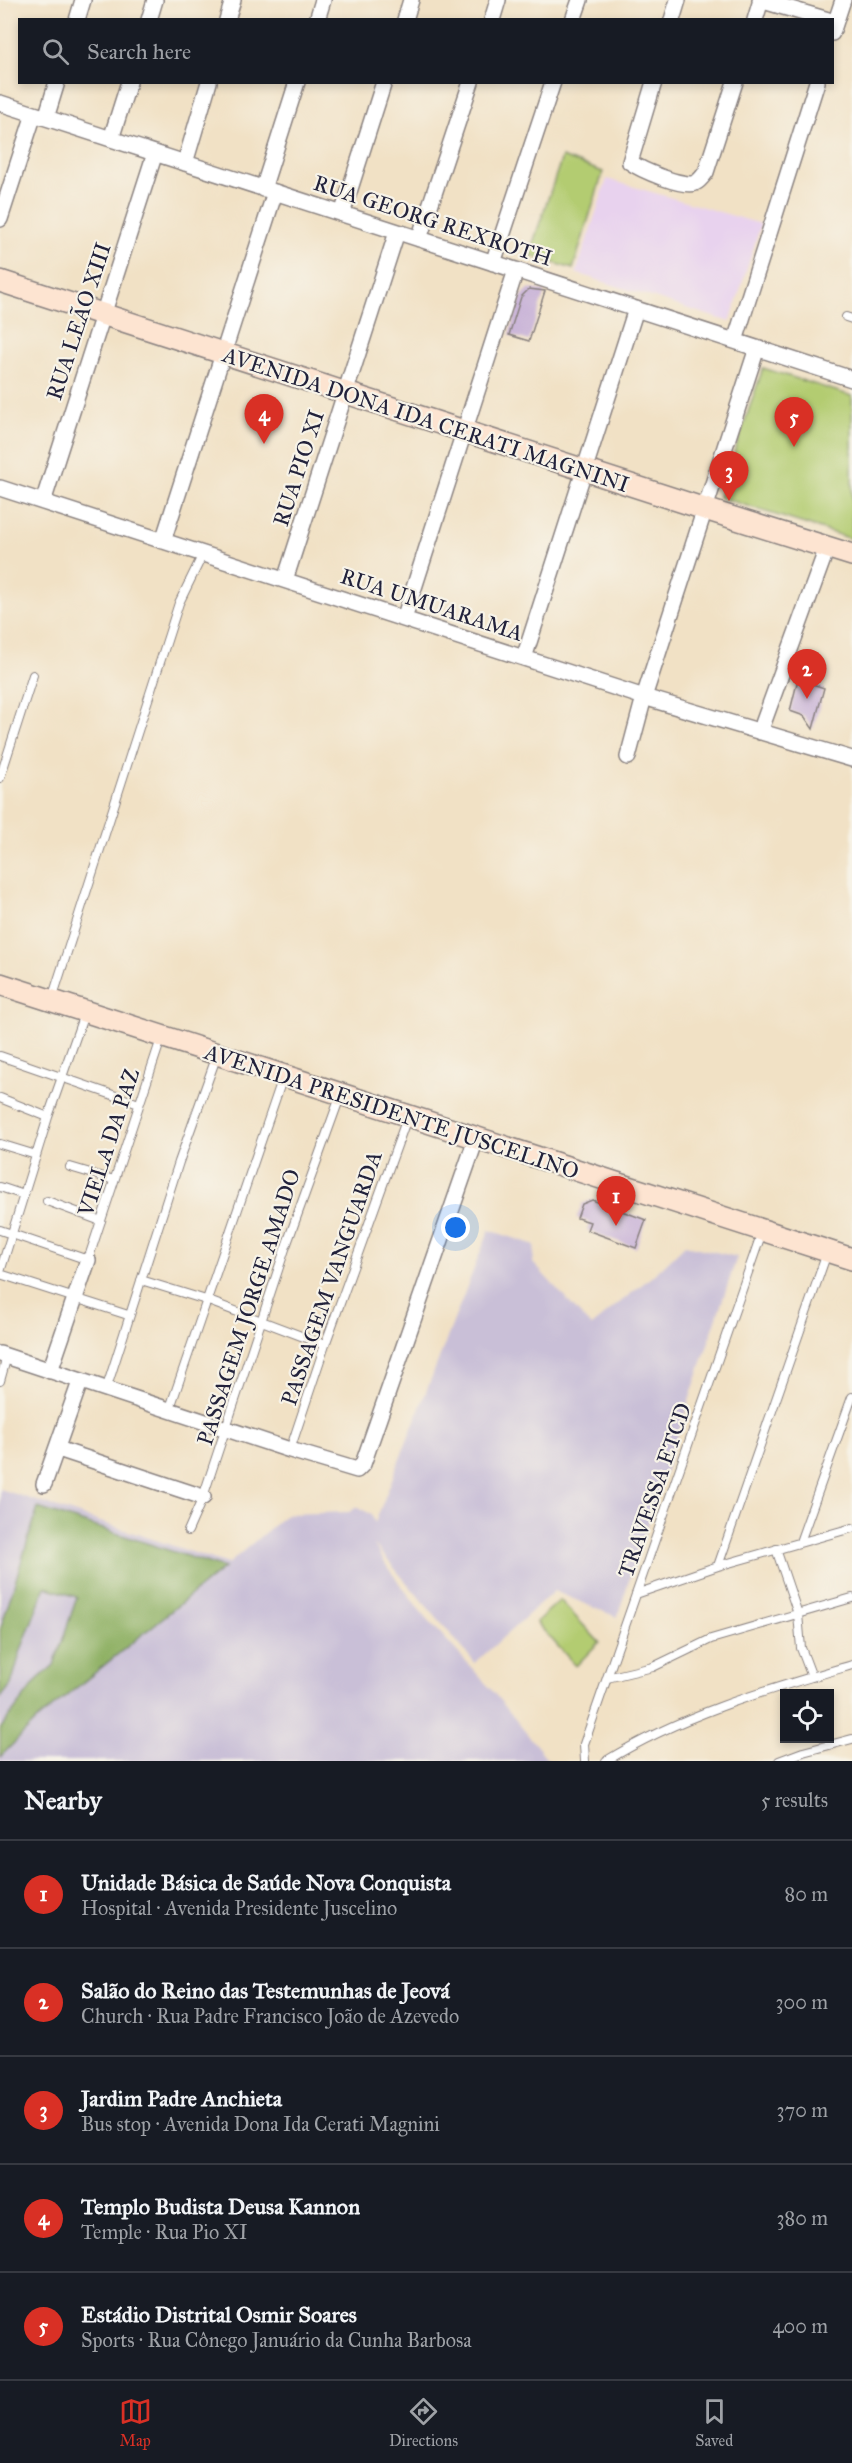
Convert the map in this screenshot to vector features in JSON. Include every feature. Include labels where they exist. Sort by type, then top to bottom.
[{"type":"street","points":[[78,18],[83,0]]},
{"type":"street","points":[[150,18],[156,0]]},
{"type":"street","points":[[228,18],[233,0]]},
{"type":"street","points":[[318,18],[323,0]]},
{"type":"street","points":[[406,18],[411,0]]},
{"type":"street","points":[[493,18],[498,0]]},
{"type":"street","points":[[574,18],[580,0]]},
{"type":"street","points":[[673,18],[678,0]]},
{"type":"street","points":[[756,18],[761,0],[814,18]]},
{"type":"street","points":[[834,20],[843,0]]},
{"type":"street","points":[[0,219],[40,116],[56,84]]},
{"type":"street","points":[[111,139],[128,84]]},
{"type":"street","points":[[185,163],[208,84]]},
{"type":"street","points":[[163,541],[224,353],[296,84]]},
{"type":"street","points":[[342,214],[383,84]]},
{"type":"street","points":[[419,239],[470,84]]},
{"type":"street","points":[[493,263],[552,84]]},
{"type":"street","points":[[653,84],[630,162],[639,168],[686,184],[695,183],[706,172],[734,84]]},
{"type":"street","points":[[735,341],[816,84]]},
{"type":"street","name":"RUA GEORG REXROTH","points":[[0,103],[852,379]]},
{"type":"street","name":"RUA LEÃO XIII","points":[[43,502],[155,153]]},
{"type":"street","name":"RUA PIO XI","points":[[285,580],[397,232]]},
{"type":"street","points":[[404,619],[516,270]]},
{"type":"street","name":"AVENIDA DONA IDA CERATI MAGNINI","points":[[0,281],[852,555]]},
{"type":"street","points":[[524,658],[636,309]]},
{"type":"street","points":[[628,757],[644,697],[757,348]]},
{"type":"street","name":"RUA UMUARAMA","points":[[0,488],[644,697],[852,759]]},
{"type":"street","points":[[760,732],[827,548]]},
{"type":"street","name":"AVENIDA PRESIDENTE JUSCELINO","points":[[0,984],[852,1259]]},
{"type":"street","points":[[4,1355],[169,1411],[357,1470],[363,1464],[476,1139]]},
{"type":"street","points":[[50,1371],[88,1260]]},
{"type":"street","points":[[44,1484],[80,1382]]},
{"type":"street","points":[[58,1449],[203,1497]]},
{"type":"lane","points":[[51,1000],[179,603],[203,554]]},
{"type":"lane","points":[[0,778],[33,675]]},
{"type":"lane","points":[[84,1011],[48,1117],[0,1273],[128,1316]]},
{"type":"lane","name":"VIELA DA PAZ","points":[[88,1260],[162,1035]]},
{"type":"lane","points":[[106,1390],[128,1316],[217,1054]]},
{"type":"lane","points":[[0,1056],[139,1104]]},
{"type":"lane","points":[[169,1411],[284,1076]]},
{"type":"lane","name":"PASSAGEM JORGE AMADO","points":[[188,1532],[203,1497],[285,1249],[340,1094]]},
{"type":"lane","points":[[0,1098],[48,1117]]},
{"type":"lane","name":"PASSAGEM VANGUARDA","points":[[290,1450],[407,1117]]},
{"type":"lane","points":[[0,1144],[36,1155]]},
{"type":"lane","points":[[70,1167],[114,1180]]},
{"type":"lane","points":[[0,1187],[24,1195]]},
{"type":"lane","points":[[47,1201],[101,1221]]},
{"type":"lane","points":[[0,1230],[88,1260]]},
{"type":"lane","name":"TRAVESSA ETCD","points":[[585,1761],[584,1744],[763,1231]]},
{"type":"lane","points":[[718,1566],[828,1251]]},
{"type":"lane","points":[[141,1280],[263,1320],[325,1345]]},
{"type":"lane","points":[[0,1381],[4,1355]]},
{"type":"lane","points":[[800,1542],[852,1397]]},
{"type":"lane","points":[[636,1594],[718,1566],[852,1528]]},
{"type":"lane","points":[[776,1549],[798,1614],[801,1648],[812,1677]]},
{"type":"lane","points":[[607,1678],[653,1667],[711,1639],[852,1598]]},
{"type":"lane","points":[[606,1761],[663,1730],[740,1698],[852,1665]]},
{"type":"lane","points":[[779,1761],[852,1739]]},
{"type":"shaded area","points":[[607,179],[761,224],[730,322],[576,273]]},
{"type":"shaded area","points":[[489,1230],[535,1245],[533,1263],[591,1326],[655,1274],[685,1245],[737,1257],[617,1617],[554,1591],[475,1663],[373,1543],[388,1568],[422,1613],[489,1687],[549,1761],[0,1761],[0,1489],[228,1564],[287,1514],[349,1512],[357,1507],[371,1514],[375,1523]]},
{"type":"green space","points":[[562,157],[603,172],[573,269],[529,255]]},
{"type":"green space","points":[[763,368],[852,396],[852,539],[719,497]]},
{"type":"green space","points":[[38,1508],[224,1568],[38,1719],[0,1757],[0,1729],[38,1679],[54,1665],[77,1597],[45,1587],[21,1650],[11,1685],[0,1699],[0,1630]]},
{"type":"green space","points":[[560,1600],[599,1642],[576,1666],[536,1622]]},
{"type":"building","points":[[529,289],[545,291],[529,341],[509,335],[521,297]]},
{"type":"building","points":[[798,679],[824,688],[813,729],[804,716],[790,711]]},
{"type":"building","points":[[592,1200],[646,1220],[636,1248],[587,1230],[590,1222],[577,1218],[582,1204]]},
{"type":"place","name":"Templo Budista Deusa Kannon","points":[[264,444]]},
{"type":"place","name":"Estádio Distrital Osmir Soares","points":[[794,447]]},
{"type":"place","name":"Jardim Padre Anchieta","points":[[729,501]]},
{"type":"place","name":"Salão do Reino das Testemunhas de Jeová","points":[[807,699]]},
{"type":"place","name":"Unidade Básica de Saúde Nova Conquista","points":[[616,1226]]}]
